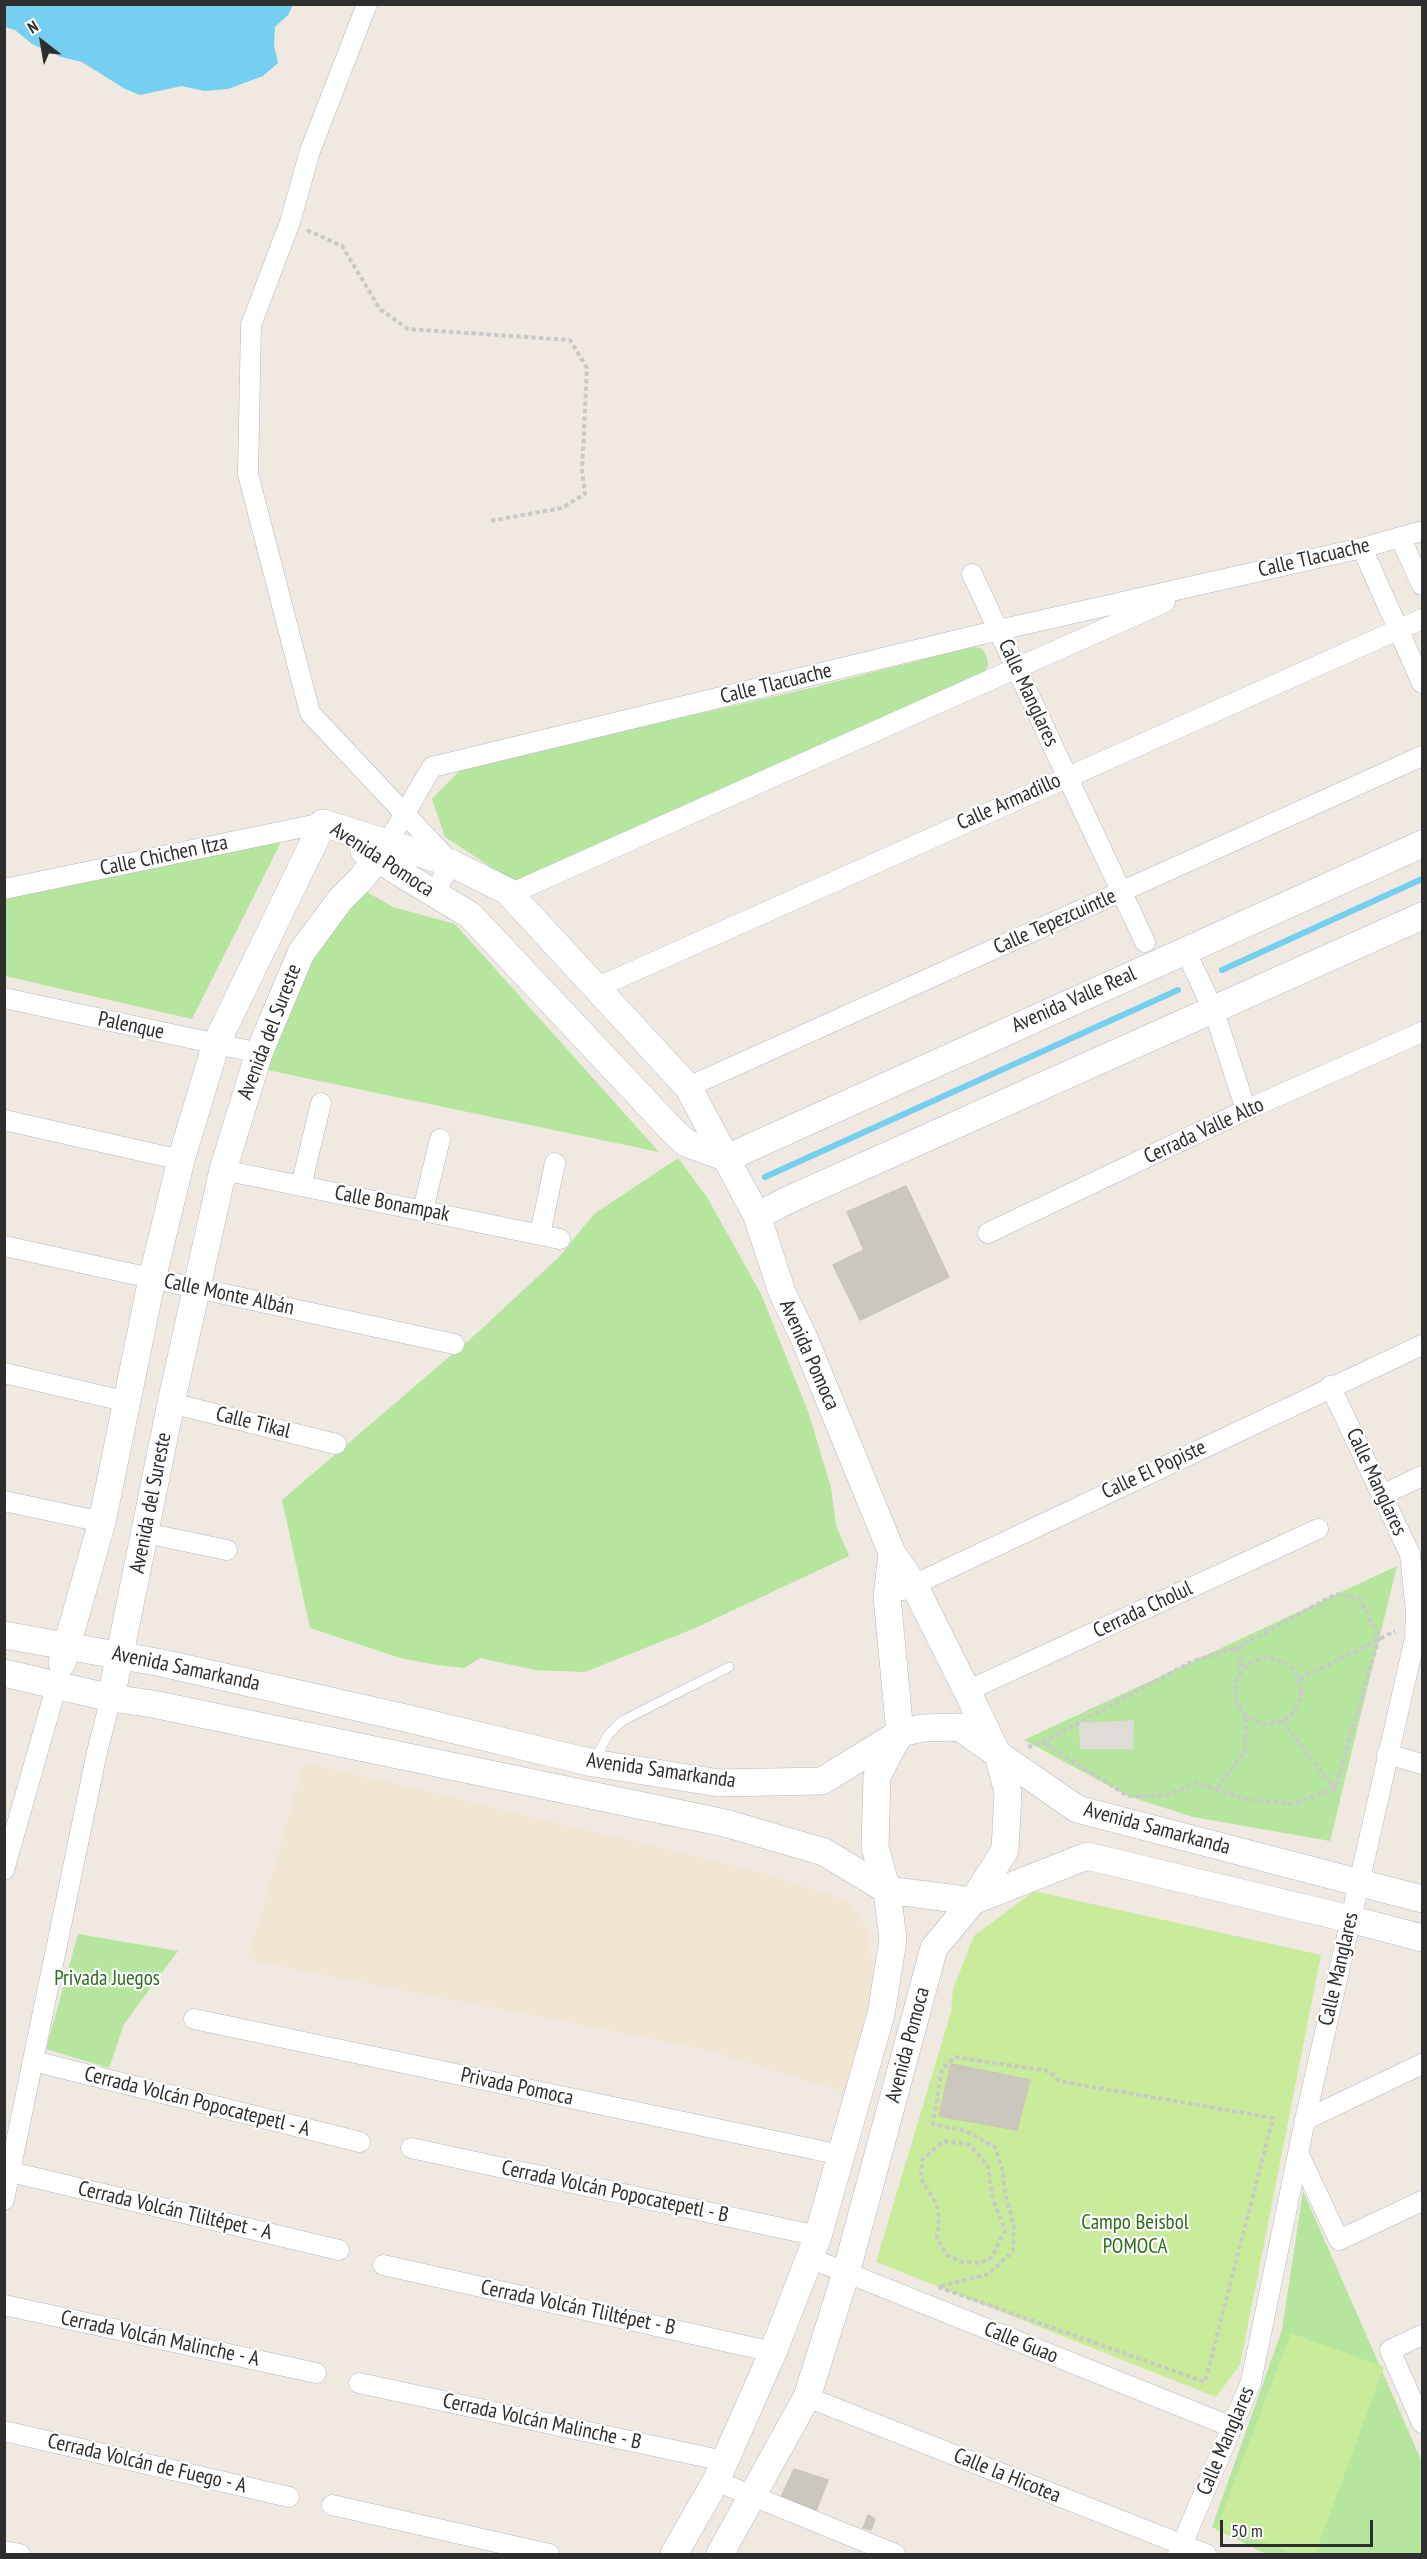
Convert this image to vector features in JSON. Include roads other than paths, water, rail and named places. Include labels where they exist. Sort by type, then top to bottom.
[{"type":"street","points":[[367,4],[310,152],[290,222],[251,325],[248,474],[310,713],[451,863],[434,894]]},
{"type":"street","name":"Calle Tlacuache","points":[[383,851],[432,767],[999,630],[1362,548],[1422,531]]},
{"type":"street","points":[[1400,537],[1422,585]]},
{"type":"street","points":[[1362,548],[1422,683]]},
{"type":"street","name":"Calle Manglares","points":[[972,574],[1145,942]]},
{"type":"street","name":"Calle Tlacuache","points":[[510,894],[1206,584]]},
{"type":"street","name":"Calle Armadillo","points":[[596,988],[1422,619]]},
{"type":"street","name":"Calle Tepezcuintle","points":[[688,1087],[1422,756]]},
{"type":"street","name":"Avenida Pomoca","points":[[323,823],[383,851],[451,863],[510,894],[688,1087],[757,1216],[782,1292],[804,1338],[892,1553],[914,1585],[967,1691],[998,1755],[1008,1792],[1005,1850],[973,1901],[934,1948],[846,2273],[807,2397],[720,2554]]},
{"type":"street","name":"Avenida del Sureste","points":[[57,1684],[102,1522],[152,1280],[181,1160],[216,1044],[323,823]]},
{"type":"street","name":"Calle Chichen Itza","points":[[4,889],[323,823]]},
{"type":"street","name":"Avenida Valle Real","points":[[727,1158],[1422,844]]},
{"type":"street","name":"Avenida Pomoca","points":[[383,851],[434,894],[470,915],[686,1143],[727,1158]]},
{"type":"street","name":"Avenida del Sureste","points":[[4,2200],[171,1403],[224,1170],[258,1053],[301,953],[340,900],[383,851]]},
{"type":"street","points":[[757,1216],[788,1200],[1422,916]]},
{"type":"street","points":[[1185,950],[1214,1011],[1246,1110]]},
{"type":"street","name":"Palenque","points":[[4,998],[258,1053]]},
{"type":"street","name":"Cerrada Valle Alto","points":[[988,1233],[1246,1110],[1422,1032]]},
{"type":"street","points":[[301,1186],[321,1103]]},
{"type":"street","points":[[4,1120],[181,1160]]},
{"type":"street","points":[[423,1210],[440,1139]]},
{"type":"street","points":[[540,1234],[555,1163]]},
{"type":"street","name":"Calle Bonampak","points":[[224,1170],[560,1239]]},
{"type":"street","name":"Calle Monte Albán","points":[[4,1246],[454,1344]]},
{"type":"street","name":"Calle El Popiste","points":[[887,1597],[1422,1344]]},
{"type":"street","points":[[4,1373],[128,1402]]},
{"type":"street","name":"Calle Manglares","points":[[1180,2550],[1251,2382],[1305,2120],[1358,1883],[1388,1754],[1419,1639],[1419,1611],[1410,1554],[1330,1386]]},
{"type":"street","name":"Calle Tikal","points":[[171,1403],[336,1444]]},
{"type":"street","points":[[1382,1495],[1422,1476]]},
{"type":"street","points":[[4,1501],[102,1522]]},
{"type":"street","name":"Cerrada Cholul","points":[[967,1691],[1318,1529]]},
{"type":"street","points":[[145,1533],[227,1550]]},
{"type":"street","name":"Avenida Pomoca","points":[[674,2554],[720,2471],[773,2352],[814,2247],[881,2014],[893,1940],[887,1890],[874,1847],[877,1776],[900,1733],[887,1597],[892,1553]]},
{"type":"street","name":"Avenida Samarkanda","points":[[4,1635],[120,1654],[593,1763],[719,1783],[822,1781],[900,1733],[922,1728],[959,1727],[1077,1809],[1422,1899]]},
{"type":"street","name":"Avenida Samarkanda","points":[[4,1673],[111,1698],[153,1704],[725,1823],[824,1852],[887,1890],[973,1901],[1087,1856],[1422,1938]]},
{"type":"street","points":[[4,1870],[57,1684]]},
{"type":"street","points":[[393,1753],[401,1717]]},
{"type":"street","points":[[1388,1754],[1422,1764]]},
{"type":"street","name":"Privada Pomoca","points":[[194,2019],[841,2155]]},
{"type":"street","points":[[870,2053],[903,2062]]},
{"type":"street","name":"Cerrada Volcán Popocatepetl - A","points":[[33,2061],[360,2142]]},
{"type":"street","points":[[1305,2120],[1422,2064]]},
{"type":"street","name":"Cerrada Volcán Popocatepetl - B","points":[[411,2148],[814,2247]]},
{"type":"street","points":[[1299,2156],[1339,2240],[1422,2201]]},
{"type":"street","name":"Cerrada Volcán Tliltépet - A","points":[[11,2172],[339,2250]]},
{"type":"street","name":"Calle Guao","points":[[814,2247],[846,2273],[1232,2427]]},
{"type":"street","name":"Cerrada Volcán Tliltépet - B","points":[[383,2265],[773,2352]]},
{"type":"street","name":"Cerrada Volcán Malinche - A","points":[[4,2305],[316,2373]]},
{"type":"street","points":[[1422,2336],[1390,2350],[1422,2423]]},
{"type":"street","name":"Cerrada Volcán Malinche - B","points":[[359,2383],[720,2471],[752,2496],[895,2554]]},
{"type":"street","name":"Calle la Hicotea","points":[[807,2397],[1180,2550],[1206,2554]]},
{"type":"street","name":"Cerrada Volcán de Fuego - A","points":[[4,2431],[289,2497]]},
{"type":"street","points":[[332,2505],[549,2554]]},
{"type":"street","points":[[4,2551],[20,2554]]},
{"type":"lane","points":[[593,1763],[608,1735],[622,1721],[729,1667]]},
{"type":"water","points":[[5,4],[293,5],[288,15],[275,27],[274,45],[278,63],[263,76],[228,89],[204,91],[182,86],[140,95],[125,89],[82,62],[61,57],[32,44],[15,30],[5,27]]},
{"type":"waterway","points":[[1222,970],[1422,879]]},
{"type":"waterway","points":[[765,1177],[1178,990]]},
{"type":"park label","name":"Privada Juegos","points":[[107,1979]]},
{"type":"park label","name":"Campo Beisbol POMOCA","points":[[1135,2235]]}]
